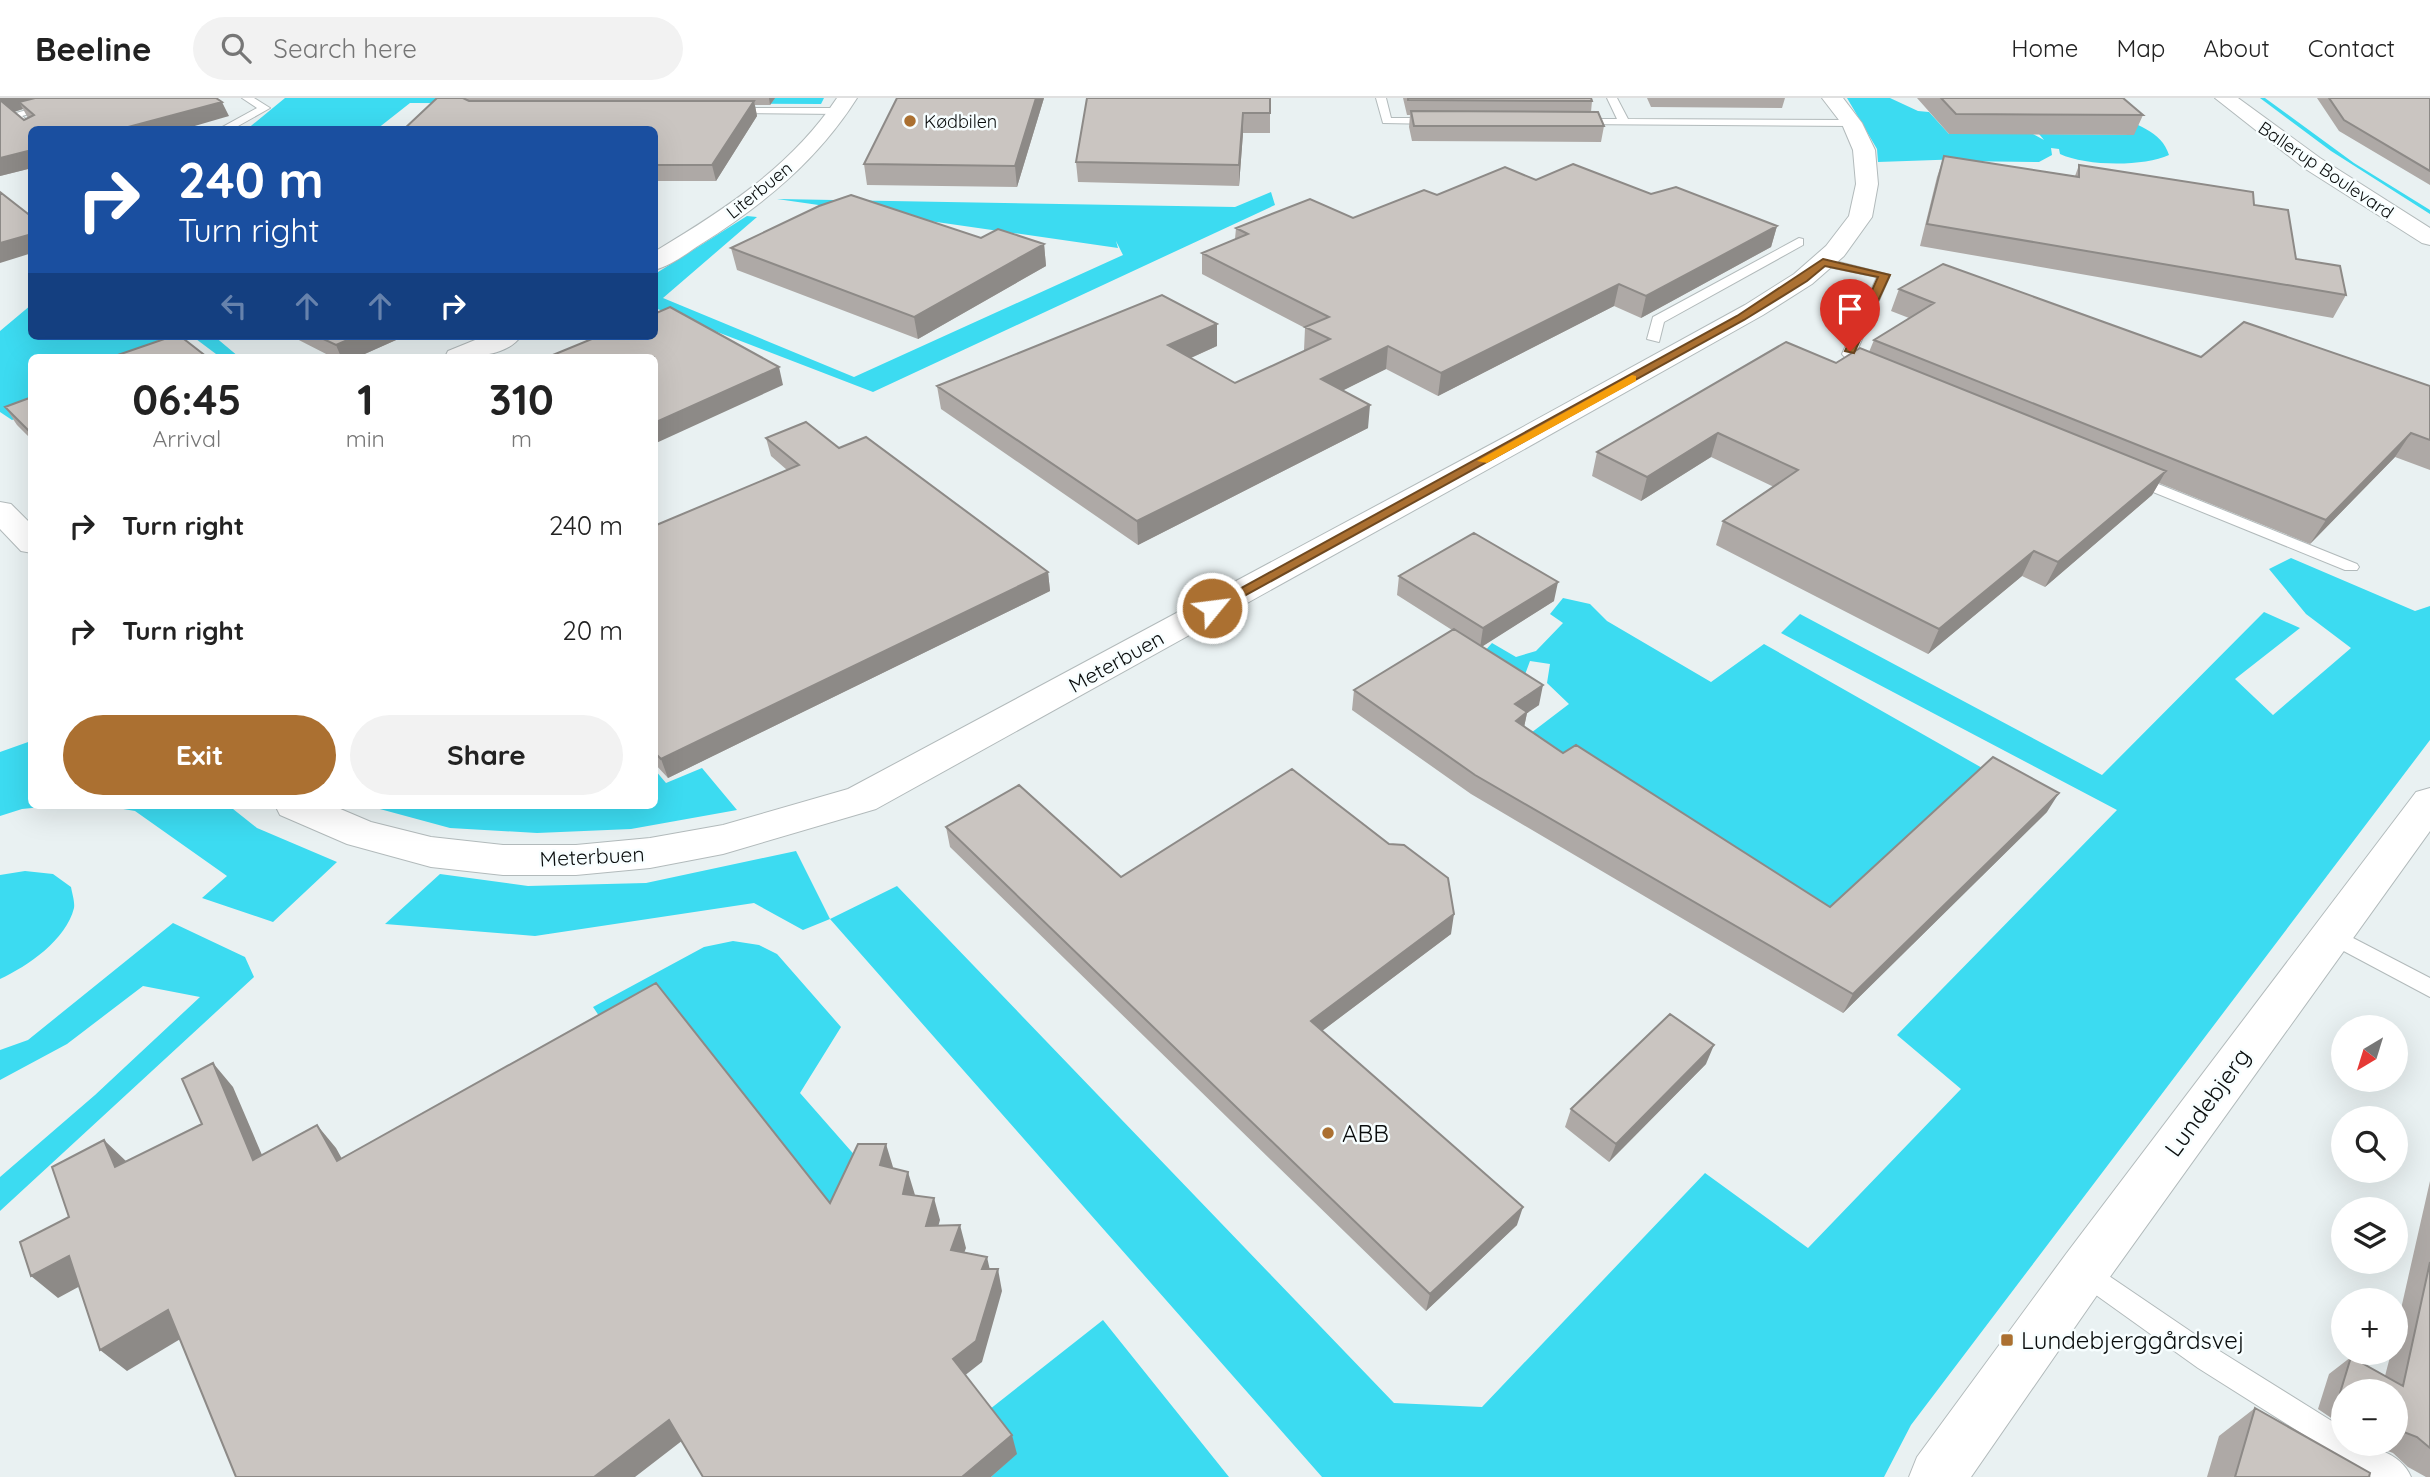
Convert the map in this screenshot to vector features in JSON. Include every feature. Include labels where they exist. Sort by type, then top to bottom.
[{"type":"street","name":"Ballerup Boulevard","points":[[2225,98],[2312,163],[2430,238]]},
{"type":"street","name":"Ballerup Boulevard","points":[[2242,98],[2329,162],[2430,225]]},
{"type":"street","name":"Literbuen","points":[[658,260],[710,228],[763,190],[811,146],[843,105]]},
{"type":"street","name":"Meterbuen","points":[[302,809],[331,824],[404,846],[476,858],[555,860],[637,855],[719,842],[799,821],[862,799],[1741,318],[1803,279],[1811,252],[1835,251],[1860,217],[1867,184],[1864,150],[1842,111]]},
{"type":"street","points":[[465,354],[498,340]]},
{"type":"street","name":"Lundebjerg","points":[[1937,1477],[2330,934],[2430,802]]},
{"type":"lane","points":[[12,104],[36,98]]},
{"type":"lane","points":[[29,126],[14,115],[81,98]]},
{"type":"lane","points":[[230,126],[265,108],[247,98]]},
{"type":"lane","points":[[1381,98],[1387,121],[1443,121]]},
{"type":"lane","points":[[1612,98],[1625,122]]},
{"type":"lane","points":[[722,111],[843,105]]},
{"type":"lane","points":[[1569,122],[1625,122],[1842,111]]},
{"type":"lane","points":[[1654,339],[1658,320],[1811,252],[1884,275],[1849,354],[1861,370],[1886,380]]},
{"type":"lane","points":[[2119,473],[2351,566]]},
{"type":"lane","points":[[2330,934],[2430,988]]},
{"type":"lane","points":[[2084,1271],[2208,1359],[2331,1436]]},
{"type":"lane","points":[[2363,1456],[2397,1477]]},
{"type":"shaded area","points":[[285,98],[824,98],[821,104],[410,103],[381,126],[251,126]]},
{"type":"shaded area","points":[[1847,98],[1890,98],[1918,111],[1929,112],[1949,134],[2033,134],[2044,140],[2039,134],[2133,135],[2113,116],[2154,134],[2169,155],[2145,162],[2114,164],[2071,158],[2060,154],[2059,149],[2051,148],[2052,155],[2039,162],[1953,161],[1964,159],[1878,162],[1877,149]]},
{"type":"shaded area","points":[[2260,98],[2265,98],[2354,163],[2430,210],[2430,214],[2331,151]]},
{"type":"shaded area","points":[[1271,192],[1275,205],[873,392],[658,309],[658,272],[747,216],[757,217],[663,298],[854,377],[1123,255],[1116,241],[1118,248],[777,199],[1235,207]]},
{"type":"shaded area","points":[[28,308],[28,340],[159,340],[140,354],[28,354],[28,414],[12,420],[0,412],[0,331]]},
{"type":"shaded area","points":[[197,340],[219,340],[235,354],[216,354]]},
{"type":"shaded area","points":[[2291,558],[2415,611],[2430,606],[2430,740],[1911,1425],[1884,1477],[1322,1477],[830,919],[897,886],[1394,1403],[1482,1407],[1705,1173],[1808,1248],[1961,1089],[1897,1035],[2117,810],[1781,633],[1800,614],[2102,775],[2264,612],[2300,628],[2235,679],[2273,715],[2351,648],[2306,614],[2269,569]]},
{"type":"shaded area","points":[[1563,598],[1590,604],[1607,621],[1711,682],[1764,644],[1984,769],[1820,924],[1519,742],[1569,704],[1547,683],[1550,664],[1530,661],[1523,680],[1483,653],[1492,643],[1516,657],[1536,651],[1563,623],[1550,614]]},
{"type":"shaded area","points":[[28,742],[28,808],[0,816],[0,752]]},
{"type":"shaded area","points":[[702,768],[737,810],[631,829],[537,833],[450,828],[380,809],[658,809],[658,774],[666,783]]},
{"type":"shaded area","points":[[123,809],[233,809],[257,828],[337,862],[273,922],[202,898],[227,876],[135,811]]},
{"type":"shaded area","points":[[796,851],[830,919],[803,930],[754,903],[535,936],[385,924],[440,874],[528,886],[646,883]]},
{"type":"shaded area","points":[[25,871],[53,874],[71,887],[74,908],[63,931],[44,951],[0,979],[0,875]]},
{"type":"shaded area","points":[[173,923],[245,957],[254,977],[0,1211],[0,1177],[95,1095],[200,997],[143,986],[67,1044],[0,1080],[0,1050],[28,1040]]},
{"type":"shaded area","points":[[733,941],[759,945],[777,954],[841,1027],[800,1093],[865,1167],[830,1215],[614,1038],[593,1007],[704,947]]},
{"type":"shaded area","points":[[1103,1320],[1229,1477],[991,1477],[1016,1454],[985,1413]]},
{"type":"building","points":[[35,98],[216,98],[222,102],[132,126],[28,126],[28,151],[0,158],[0,100],[24,120],[34,115],[19,102]]},
{"type":"building","points":[[437,98],[463,98],[469,101],[754,101],[712,165],[658,165],[658,126],[407,126]]},
{"type":"building","points":[[897,98],[1036,98],[1015,166],[864,164]]},
{"type":"building","points":[[1087,98],[1270,98],[1270,113],[1243,113],[1239,165],[1076,162]]},
{"type":"building","points":[[1591,98],[1592,101],[1408,100]]},
{"type":"building","points":[[1941,98],[2123,98],[2143,115],[1956,114]]},
{"type":"building","points":[[2329,98],[2430,98],[2430,171],[2344,120]]},
{"type":"building","points":[[1411,111],[1598,112],[1604,126],[1414,126]]},
{"type":"building","points":[[1944,156],[2079,177],[2079,165],[2253,192],[2254,205],[2288,210],[2296,259],[2340,266],[2346,295],[1927,224]]},
{"type":"building","points":[[1573,164],[1651,194],[1676,187],[1777,226],[1646,296],[1619,284],[1441,373],[1388,346],[1321,379],[1370,405],[1137,521],[937,386],[1162,295],[1217,324],[1168,345],[1235,383],[1330,339],[1305,327],[1329,317],[1202,253],[1248,234],[1236,228],[1310,199],[1353,218],[1424,190],[1437,195],[1505,167],[1536,180]]},
{"type":"building","points":[[0,192],[28,214],[28,235],[0,243]]},
{"type":"building","points":[[851,195],[981,238],[998,229],[1044,244],[914,317],[731,248],[819,206]]},
{"type":"building","points":[[1943,264],[2201,357],[2244,322],[2430,386],[2430,440],[2411,433],[2326,520],[1874,340],[1934,303],[1899,289]]},
{"type":"building","points":[[670,307],[779,367],[658,421],[658,354],[555,354],[589,340],[658,340],[658,312]]},
{"type":"building","points":[[161,340],[185,340],[203,354],[121,354]]},
{"type":"building","points":[[325,340],[348,340],[336,345]]},
{"type":"building","points":[[1786,342],[1836,363],[1860,348],[2166,471],[2058,562],[2034,551],[1939,629],[1723,521],[1798,470],[1718,433],[1647,477],[1597,452]]},
{"type":"building","points":[[28,398],[28,430],[5,407]]},
{"type":"building","points":[[806,422],[839,448],[866,437],[1048,572],[661,759],[658,756],[658,524],[799,465],[766,438]]},
{"type":"building","points":[[1474,533],[1558,582],[1483,628],[1399,576]]},
{"type":"building","points":[[1454,629],[1543,685],[1515,704],[1527,712],[1516,721],[1563,753],[1576,745],[1830,907],[1993,757],[2059,793],[1853,994],[1475,775],[1354,690]]},
{"type":"building","name":"ABB","points":[[1292,769],[1389,844],[1404,845],[1448,878],[1454,914],[1311,1021],[1523,1207],[1430,1294],[946,827],[1019,785],[1121,877]]},
{"type":"building","points":[[656,983],[830,1203],[858,1144],[886,1144],[880,1165],[908,1172],[903,1194],[934,1198],[926,1226],[960,1225],[951,1250],[987,1257],[982,1269],[998,1269],[976,1341],[953,1359],[1012,1435],[962,1477],[703,1477],[669,1420],[594,1477],[236,1477],[168,1310],[100,1350],[69,1256],[31,1276],[20,1242],[69,1217],[52,1167],[104,1140],[115,1167],[202,1124],[182,1079],[213,1063],[253,1160],[317,1125],[337,1161]]},
{"type":"building","points":[[1670,1014],[1714,1045],[1616,1144],[1571,1109]]},
{"type":"building","points":[[2430,1262],[2430,1448],[2408,1434],[2408,1379],[2405,1379]]},
{"type":"building","points":[[2349,1365],[2365,1365],[2390,1379],[2344,1379]]},
{"type":"building","points":[[2255,1408],[2331,1451],[2331,1456],[2340,1456],[2370,1473],[2369,1477],[2235,1477]]},
{"type":"slow traffic","points":[[1483,461],[1632,378]]},
{"type":"place","name":"Kødbilen","points":[[910,121]]},
{"type":"place","name":"ABB","points":[[1328,1133]]},
{"type":"place","name":"Lundebjerggårdsvej","points":[[2007,1340]]},
{"type":"route","points":[[1212,608],[1741,318],[1803,279],[1823,262],[1884,275],[1850,351]]}]
